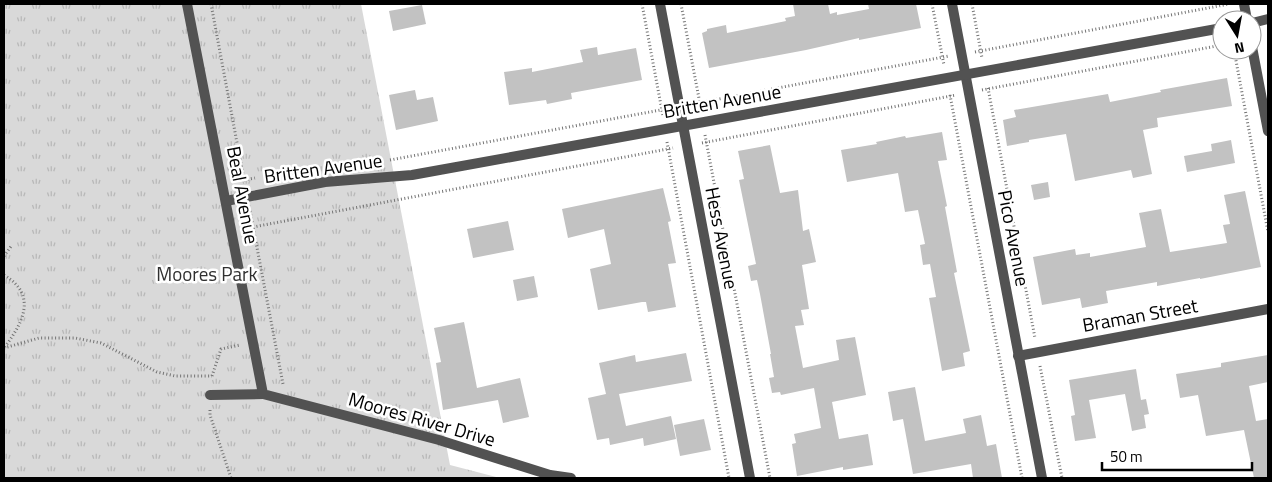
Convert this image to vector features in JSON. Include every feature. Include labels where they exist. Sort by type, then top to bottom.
[{"type":"street","name":"Beal Avenue","points":[[187,4],[263,394]]},
{"type":"street","name":"Hess Avenue","points":[[660,4],[750,478]]},
{"type":"street","name":"Pico Avenue","points":[[952,4],[1042,478]]},
{"type":"street","name":"Britten Avenue","points":[[226,201],[325,182],[412,175],[1212,30]]},
{"type":"street","points":[[1254,60],[1268,131]]},
{"type":"street","name":"Braman Street","points":[[1018,356],[1268,309]]},
{"type":"street","name":"Moores River Drive","points":[[210,395],[263,394],[439,440],[550,475],[571,478]]},
{"type":"path","points":[[642,4],[730,478]]},
{"type":"path","points":[[681,4],[770,478]]},
{"type":"path","points":[[932,4],[1022,478]]},
{"type":"path","points":[[972,4],[1062,478]]},
{"type":"path","points":[[384,161],[1232,4]]},
{"type":"path","points":[[252,227],[1212,47]]},
{"type":"path","points":[[1236,60],[1268,232]]},
{"type":"path","points":[[244,180],[263,177]]},
{"type":"path","points":[[4,256],[12,244]]},
{"type":"path","points":[[4,275],[10,279],[25,301],[24,313],[19,326],[4,348],[39,338],[75,338],[101,343],[157,372],[175,376],[212,376]]},
{"type":"path","points":[[231,478],[210,415],[212,376],[220,349],[254,344]]},
{"type":"green space","name":"Moores Park","points":[[4,4],[361,4],[450,465],[500,478],[4,478]]},
{"type":"building","points":[[793,4],[828,4],[830,14],[837,12],[837,15],[869,9],[868,4],[916,4],[921,28],[859,40],[859,38],[709,68],[702,33],[707,31],[707,29],[726,25],[727,33],[786,21],[785,18],[795,16]]},
{"type":"building","points":[[422,5],[426,24],[393,31],[389,11]]},
{"type":"building","points":[[597,47],[598,55],[636,48],[642,80],[571,93],[572,99],[547,104],[546,100],[509,105],[504,72],[532,68],[532,72],[583,62],[580,50]]},
{"type":"building","points":[[1227,78],[1232,106],[1157,118],[1158,127],[1143,130],[1152,174],[1133,178],[1131,170],[1075,181],[1066,134],[1007,146],[1003,120],[1016,117],[1014,110],[1108,94],[1110,102],[1161,92],[1160,90]]},
{"type":"building","points":[[415,90],[417,100],[433,97],[438,121],[396,130],[389,95]]},
{"type":"building","points":[[942,132],[947,160],[938,161],[957,272],[954,273],[970,351],[963,353],[965,366],[942,371],[929,298],[936,297],[930,264],[923,265],[920,245],[925,244],[918,210],[905,212],[898,173],[847,182],[841,150],[877,144],[876,142],[905,136],[906,138]]},
{"type":"building","points":[[1231,140],[1235,163],[1187,172],[1184,156],[1212,151],[1211,144]]},
{"type":"building","points":[[770,145],[780,193],[798,190],[803,231],[809,229],[816,262],[802,265],[809,309],[801,310],[804,325],[795,326],[803,368],[839,360],[836,340],[855,337],[866,395],[832,402],[839,439],[868,434],[873,465],[843,470],[843,467],[797,476],[792,444],[796,443],[794,434],[821,428],[814,388],[781,395],[780,392],[772,393],[769,378],[774,377],[771,354],[757,280],[751,281],[748,266],[756,264],[739,180],[744,179],[738,151]]},
{"type":"building","points":[[1048,182],[1050,197],[1034,200],[1031,185]]},
{"type":"building","points":[[663,188],[671,221],[668,222],[676,263],[668,264],[676,307],[648,312],[646,302],[642,302],[598,310],[590,269],[611,264],[604,229],[568,238],[562,209]]},
{"type":"building","points":[[1245,191],[1261,267],[1157,286],[1157,282],[1106,291],[1108,303],[1082,308],[1080,298],[1042,305],[1033,257],[1075,249],[1076,255],[1090,253],[1090,257],[1146,247],[1139,213],[1161,209],[1170,252],[1227,243],[1223,225],[1230,224],[1224,195]]},
{"type":"building","points":[[508,221],[514,250],[473,258],[467,229]]},
{"type":"building","points":[[534,276],[538,297],[517,301],[513,280]]},
{"type":"building","points":[[464,322],[477,388],[520,378],[529,417],[503,423],[498,400],[443,410],[436,363],[441,362],[434,328]]},
{"type":"building","points":[[686,353],[692,381],[619,394],[626,426],[671,416],[676,439],[644,446],[643,438],[610,445],[609,438],[597,440],[588,398],[606,394],[599,363],[635,355],[636,362]]},
{"type":"building","points":[[1268,355],[1268,382],[1249,386],[1256,421],[1268,419],[1268,478],[1254,478],[1244,430],[1206,436],[1198,395],[1180,398],[1176,374],[1221,367],[1221,363]]},
{"type":"building","points":[[1136,369],[1141,400],[1146,399],[1149,414],[1144,415],[1146,428],[1132,431],[1125,394],[1089,400],[1096,438],[1075,441],[1071,416],[1075,415],[1069,380]]},
{"type":"building","points":[[915,387],[925,441],[966,433],[963,419],[981,415],[987,446],[996,444],[1002,478],[973,478],[971,464],[913,474],[903,419],[893,421],[888,392]]},
{"type":"building","points":[[704,419],[711,450],[680,456],[674,425]]}]
